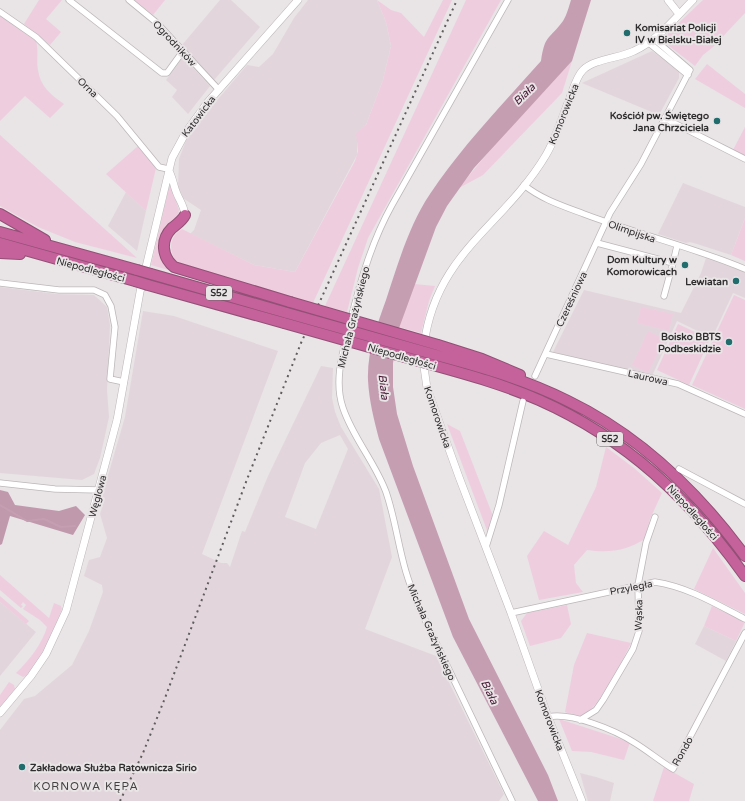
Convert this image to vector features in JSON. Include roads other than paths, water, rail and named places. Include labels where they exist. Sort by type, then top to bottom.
[{"type":"highway","points":[[0,214],[24,229],[66,251]]},
{"type":"highway","points":[[185,215],[182,221],[167,235],[164,244],[164,252],[168,261],[174,267],[290,302],[436,355]]},
{"type":"highway","name":"Niepodległości","points":[[0,232],[502,374],[558,396],[593,414],[662,463],[701,502],[745,556]]},
{"type":"highway","name":"Niepodległości","points":[[0,244],[284,323],[436,355],[503,387],[540,400],[610,438],[673,488],[709,528],[745,576]]},
{"type":"highway","points":[[0,252],[40,255]]},
{"type":"street","points":[[69,0],[162,73],[167,73],[183,52]]},
{"type":"street","name":"Ogrodników","points":[[128,0],[157,23],[219,90]]},
{"type":"street","name":"Katowicka","points":[[147,259],[168,169],[176,147],[219,90],[298,0]]},
{"type":"street","name":"Michała Grażyńskiego","points":[[508,0],[392,205],[374,240],[360,282],[344,347],[340,366],[339,386],[342,407],[349,425],[385,490],[395,522],[405,571],[417,603],[512,801]]},
{"type":"street","points":[[668,0],[680,14]]},
{"type":"street","name":"Komorowicka","points":[[582,801],[548,717],[511,612],[427,388],[423,357],[430,314],[438,291],[465,250],[524,185],[541,163],[552,144],[575,84],[583,70],[596,63],[626,55],[651,41],[680,14],[688,2]]},
{"type":"street","name":"Orna","points":[[0,12],[36,37],[117,116],[159,167],[168,169]]},
{"type":"street","name":"Czereśniowa","points":[[535,376],[606,222],[666,119],[689,72],[651,41]]},
{"type":"street","points":[[666,119],[745,159]]},
{"type":"street","points":[[168,169],[173,178],[174,187],[184,208],[185,215]]},
{"type":"street","name":"Olimpijska","points":[[524,185],[541,197],[606,222],[715,257],[745,269]]},
{"type":"street","points":[[597,242],[672,263]]},
{"type":"street","points":[[664,296],[677,246]]},
{"type":"street","name":"Węglowa","points":[[0,713],[31,676],[46,654],[60,626],[71,595],[117,420],[136,308],[147,259]]},
{"type":"street","points":[[0,283],[58,290],[94,290],[105,295],[111,306],[115,327],[110,379],[124,382]]},
{"type":"street","name":"Laurowa","points":[[546,354],[678,384],[745,414]]},
{"type":"street","points":[[486,547],[498,505],[523,402]]},
{"type":"street","points":[[679,468],[745,504]]},
{"type":"street","points":[[0,483],[56,489],[99,490]]},
{"type":"street","name":"Wąska","points":[[580,720],[596,710],[633,648],[639,631],[638,585],[646,543],[655,517]]},
{"type":"street","name":"Przyległa","points":[[511,612],[655,582],[672,584],[694,592],[745,619]]},
{"type":"street","name":"Rondo","points":[[548,717],[566,716],[614,732],[635,742],[673,770],[745,633]]},
{"type":"water","name":"Biała","points":[[571,0],[591,0],[572,61],[474,168],[447,206],[436,227],[398,331],[393,363],[393,387],[397,414],[413,466],[469,619],[548,775],[558,801],[538,801],[453,637],[379,439],[371,402],[368,370],[373,339],[379,319],[410,232],[423,206],[442,176],[469,142],[541,61],[546,41],[563,21]]},
{"type":"waterway","points":[[0,505],[27,521],[44,519],[61,527],[75,526]]},
{"type":"railway","points":[[120,801],[143,753],[165,698],[246,482],[301,343],[457,0]]},
{"type":"place","name":"Komisariat Policji IV w Bielsku-Białej","points":[[627,33]]},
{"type":"place","name":"Kościół pw. Świętego Jana Chrzciciela","points":[[717,121]]},
{"type":"place","name":"Dom Kultury w Komorowicach","points":[[685,265]]},
{"type":"place","name":"Lewiatan","points":[[736,281]]},
{"type":"place","name":"Boisko BBTS Podbeskidzie","points":[[729,342]]},
{"type":"place","name":"Zakładowa Służba Ratownicza Sirio","points":[[22,767]]},
{"type":"district","name":"KORNOWA KĘPA","points":[[86,786]]}]
